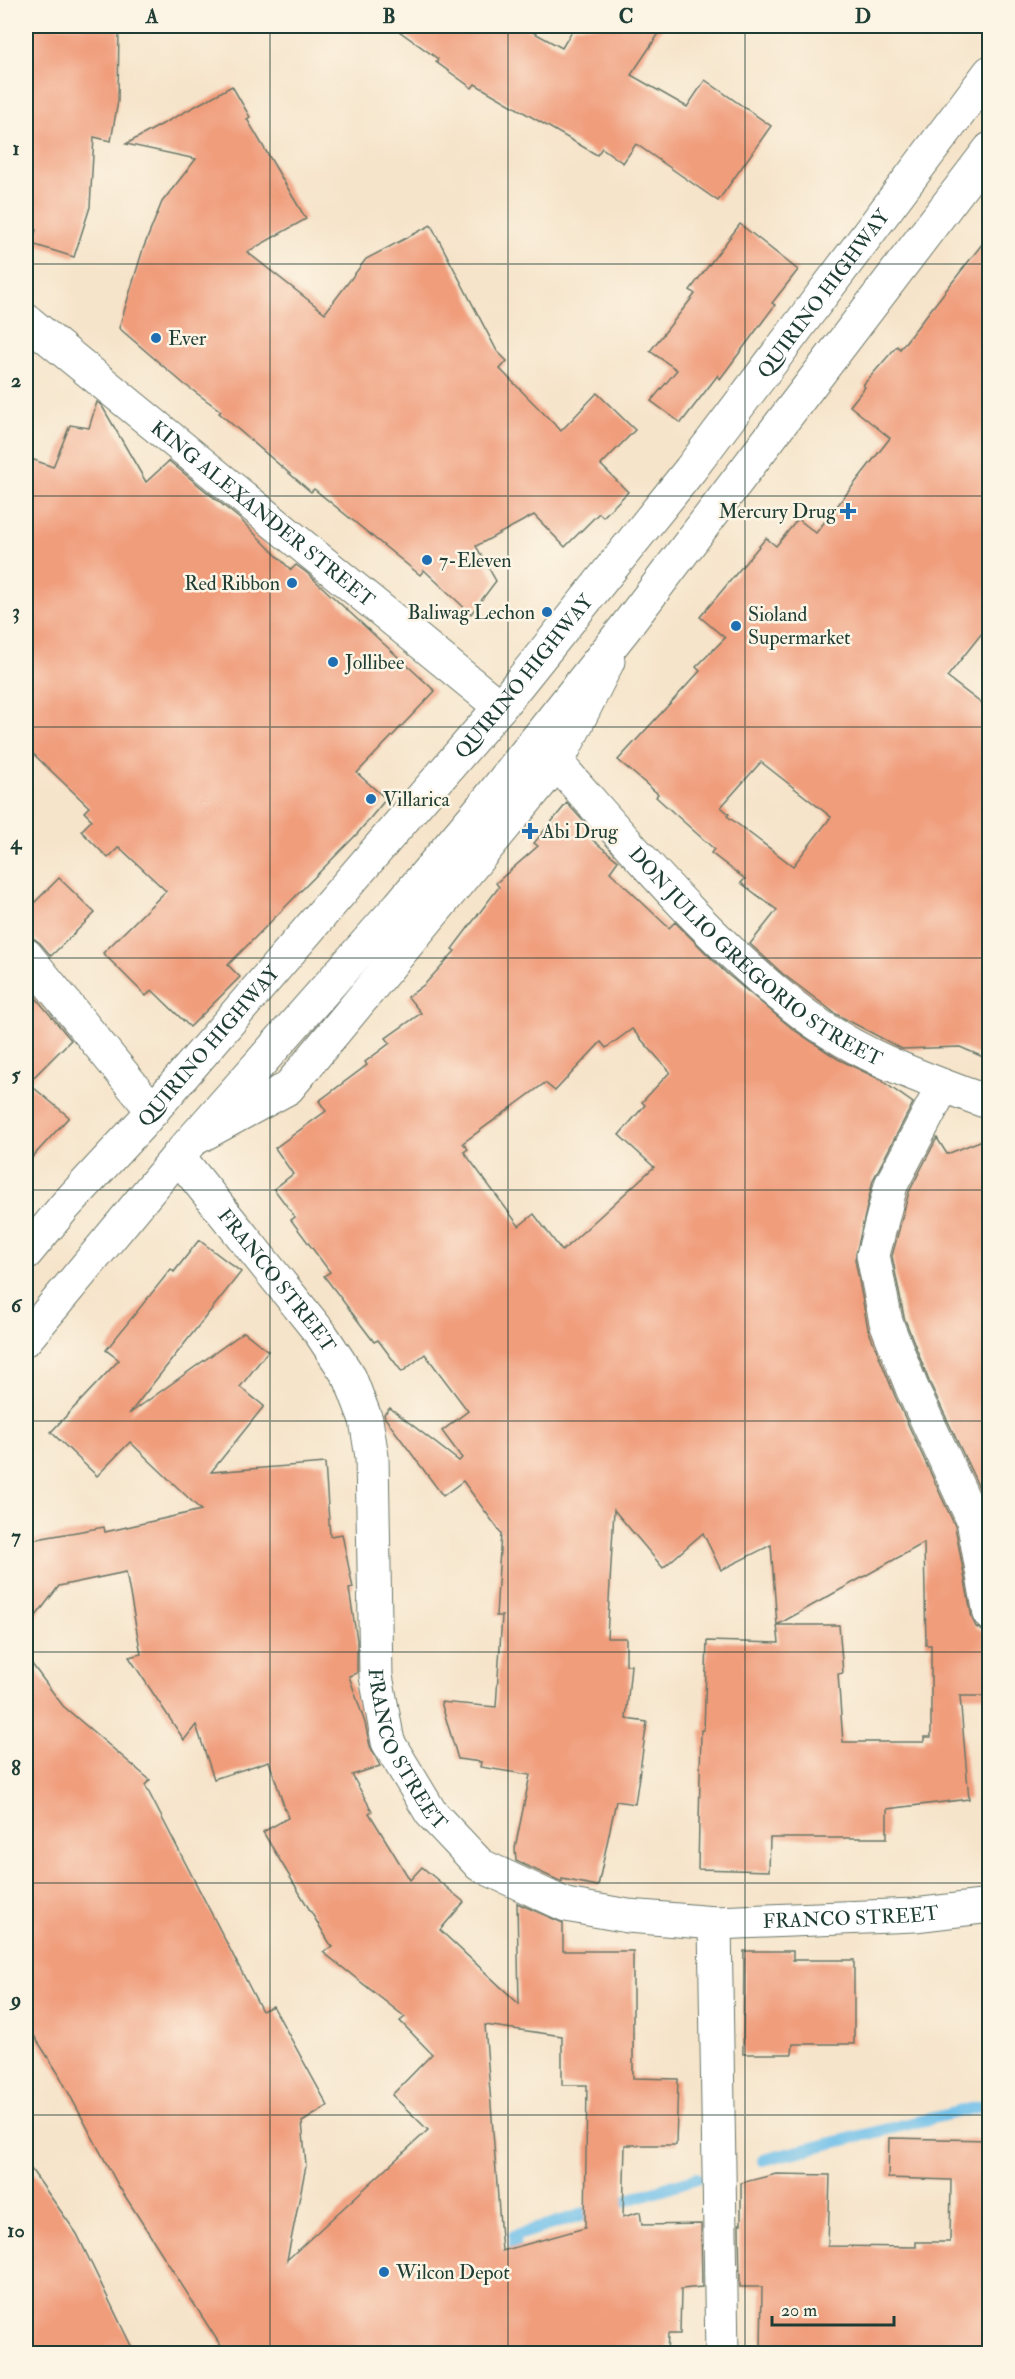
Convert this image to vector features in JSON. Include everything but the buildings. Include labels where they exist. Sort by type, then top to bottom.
[{"type":"street","name":"QUIRINO HIGHWAY","points":[[26,1253],[65,1206],[153,1111],[500,706],[690,470],[990,72]]},
{"type":"street","points":[[26,1340],[186,1148],[399,906],[489,799],[625,628],[990,149]]},
{"type":"street","name":"KING ALEXANDER STREET","points":[[26,320],[500,706]]},
{"type":"street","points":[[186,1148],[288,1088],[556,763],[625,628]]},
{"type":"street","name":"DON JULIO GREGORIO STREET","points":[[556,763],[640,857],[735,956],[806,1016],[879,1060],[990,1103]]},
{"type":"street","points":[[26,955],[153,1111]]},
{"type":"street","points":[[943,1086],[891,1185],[873,1255],[886,1322],[912,1388],[973,1520],[990,1614]]},
{"type":"street","name":"FRANCO STREET","points":[[186,1148],[321,1334],[350,1378],[366,1420],[372,1457],[376,1676],[388,1742],[431,1813],[480,1865],[566,1905],[628,1916],[714,1923],[915,1915],[990,1906]]},
{"type":"street","points":[[714,1923],[722,2354]]},
{"type":"waterway","points":[[763,2160],[990,2104]]},
{"type":"waterway","points":[[515,2262],[514,2236],[697,2178]]},
{"type":"place","name":"Ever","points":[[156,338]]},
{"type":"place","name":"Mercury Drug","points":[[848,511]]},
{"type":"place","name":"7-Eleven","points":[[427,560]]},
{"type":"place","name":"Red Ribbon","points":[[292,583]]},
{"type":"place","name":"Baliwag Lechon","points":[[547,612]]},
{"type":"place","name":"Sioland Supermarket","points":[[736,626]]},
{"type":"place","name":"Jollibee","points":[[333,662]]},
{"type":"place","name":"Villarica","points":[[371,799]]},
{"type":"place","name":"Abi Drug","points":[[530,831]]},
{"type":"place","name":"Wilcon Depot","points":[[384,2272]]}]
